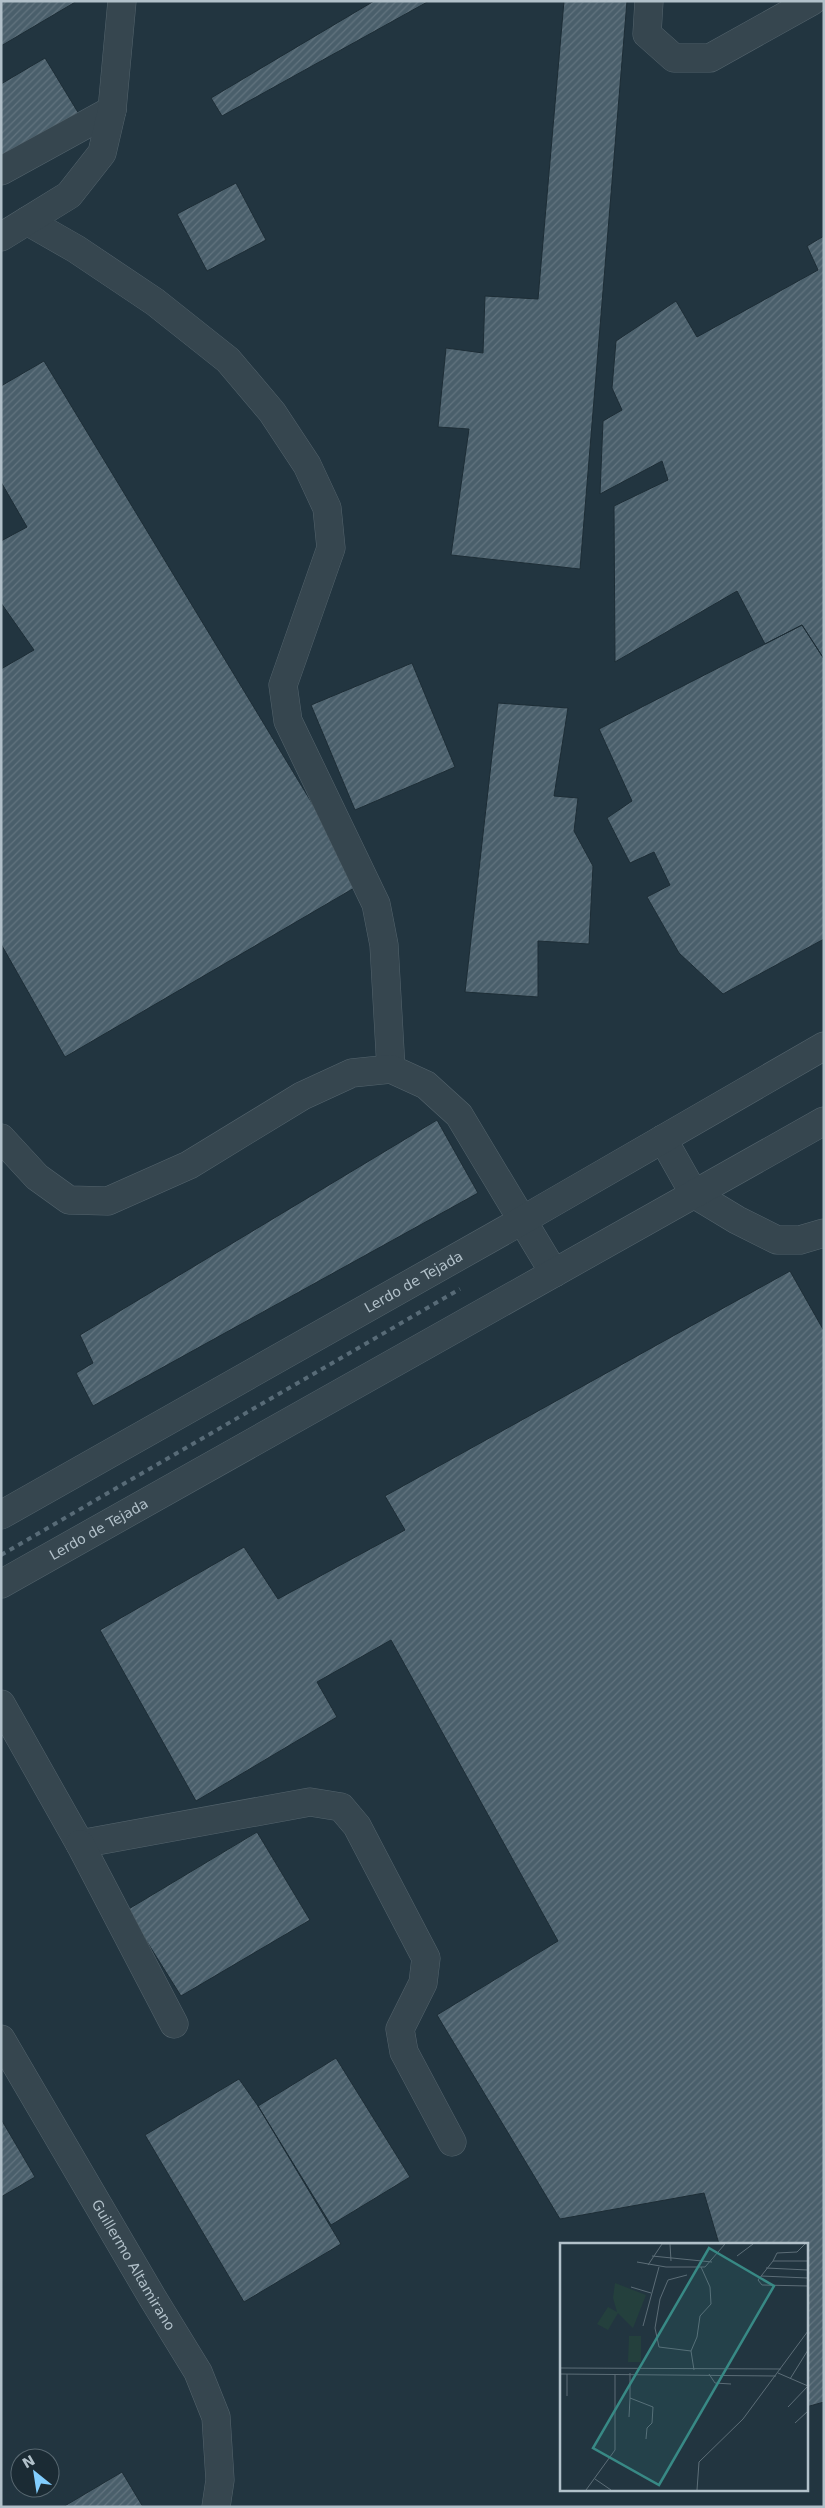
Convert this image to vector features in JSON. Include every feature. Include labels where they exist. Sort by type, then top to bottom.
[{"type":"lane","points":[[1,237],[69,195],[102,153],[112,110],[122,1]]},
{"type":"lane","points":[[649,1],[647,34],[674,58],[710,58],[812,1]]},
{"type":"lane","points":[[1,171],[112,110]]},
{"type":"lane","points":[[27,221],[76,249],[155,302],[228,360],[272,412],[307,465],[327,508],[331,548],[283,686],[288,721],[376,904],[384,945],[391,1069]]},
{"type":"lane","name":"Lerdo de Tejada","points":[[1,1515],[824,1046]]},
{"type":"lane","points":[[1,1138],[37,1177],[70,1200],[108,1201],[189,1165],[302,1096],[352,1073],[391,1069],[426,1085],[459,1115],[554,1274]]},
{"type":"lane","name":"Lerdo de Tejada","points":[[1,1584],[824,1121]]},
{"type":"lane","points":[[663,1139],[694,1194],[737,1220],[777,1240],[800,1240],[824,1233]]},
{"type":"lane","points":[[1,1704],[80,1844],[174,2024]]},
{"type":"lane","points":[[80,1844],[310,1802],[341,1807],[357,1826],[426,1958],[423,1982],[400,2029],[404,2052],[452,2142]]},
{"type":"lane","name":"Guillermo Altamirano","points":[[1,2039],[198,2372],[216,2417],[220,2480],[216,2507]]},
{"type":"building","points":[[1,1],[77,1],[1,46]]},
{"type":"building","points":[[374,1],[429,1],[222,116],[211,98]]},
{"type":"building","points":[[564,1],[627,1],[580,569],[451,555],[469,429],[438,427],[446,348],[483,353],[485,296],[538,299]]},
{"type":"building","points":[[45,58],[82,119],[1,167],[1,84]]},
{"type":"building","points":[[236,183],[266,240],[207,271],[177,214]]},
{"type":"building","points":[[824,236],[824,659],[802,625],[765,644],[737,591],[615,662],[614,506],[668,480],[662,461],[600,494],[603,421],[622,410],[612,388],[616,341],[676,301],[697,337],[818,270],[807,246]]},
{"type":"building","points":[[44,361],[361,884],[65,1057],[1,944],[1,669],[34,650],[1,603],[1,541],[27,527],[1,482],[1,386]]},
{"type":"building","points":[[802,625],[824,659],[824,939],[723,994],[679,953],[647,897],[670,885],[654,852],[630,863],[607,818],[632,801],[599,729]]},
{"type":"building","points":[[412,663],[455,767],[355,810],[311,705]]},
{"type":"building","points":[[498,703],[568,708],[554,796],[578,798],[574,831],[593,866],[589,944],[538,941],[538,997],[465,992]]},
{"type":"building","points":[[437,1120],[478,1193],[93,1406],[76,1373],[93,1363],[80,1335]]},
{"type":"building","points":[[790,1271],[824,1331],[824,2402],[808,2406],[808,2243],[719,2243],[704,2193],[560,2219],[437,2015],[558,1941],[391,1640],[317,1682],[337,1717],[196,1801],[100,1630],[244,1547],[278,1599],[405,1530],[385,1496]]},
{"type":"building","points":[[257,1832],[310,1920],[181,1996],[127,1910]]},
{"type":"building","points":[[336,2058],[410,2177],[331,2225],[258,2106]]},
{"type":"building","points":[[239,2079],[258,2106],[341,2244],[244,2302],[145,2135]]},
{"type":"building","points":[[1,2119],[35,2177],[1,2197]]},
{"type":"building","points":[[122,2472],[143,2507],[63,2507]]},
{"type":"railway","points":[[1,1555],[460,1289]]}]
